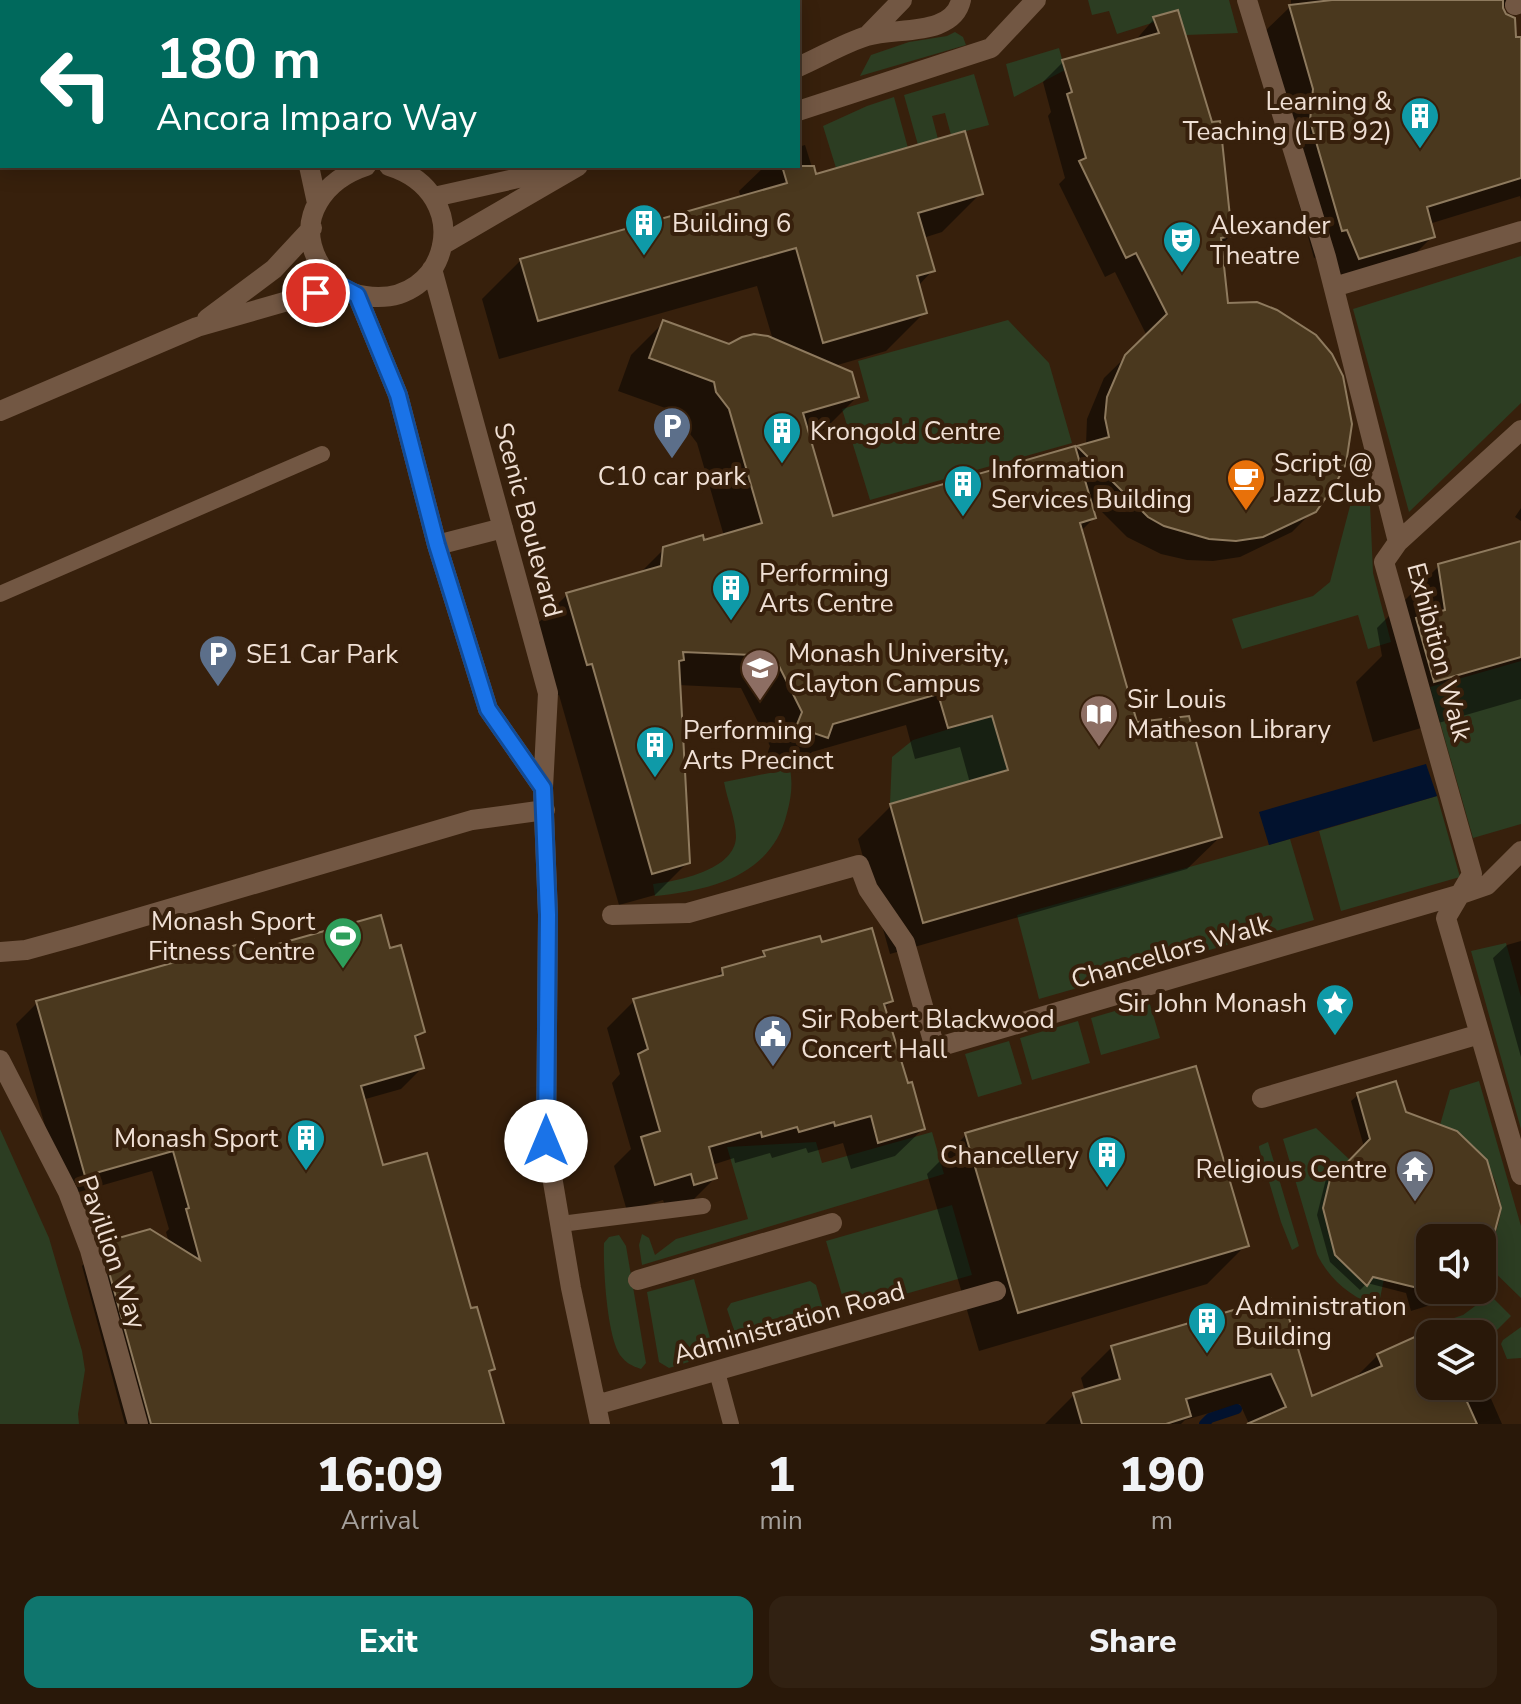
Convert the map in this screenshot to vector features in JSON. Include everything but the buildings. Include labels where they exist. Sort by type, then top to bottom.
[{"type":"street","points":[[868,35],[902,0]]},
{"type":"street","points":[[800,66],[868,35],[937,24],[956,14],[961,0]]},
{"type":"street","points":[[800,110],[991,48],[1036,0]]},
{"type":"street","name":"Exhibition Walk","points":[[1247,0],[1334,287],[1398,542],[1384,562],[1472,874],[1446,918],[1521,1175]]},
{"type":"street","points":[[197,327],[274,269],[312,228],[317,203],[309,168]]},
{"type":"street","points":[[317,203],[330,185],[347,172],[360,168]]},
{"type":"street","points":[[0,411],[197,327],[348,291],[378,298],[399,294],[417,284],[432,269],[442,245],[443,221],[434,197],[425,185],[401,168]]},
{"type":"street","points":[[434,197],[560,168]]},
{"type":"street","points":[[442,245],[575,168]]},
{"type":"street","name":"Scenic Boulevard","points":[[312,228],[311,240],[316,258],[326,274],[348,291],[398,395],[437,545],[488,709],[543,788]]},
{"type":"street","points":[[1334,287],[1521,231]]},
{"type":"street","name":"Scenic Boulevard","points":[[432,269],[548,693],[543,788],[548,915],[546,1141],[598,1414]]},
{"type":"street","points":[[1398,542],[1521,430]]},
{"type":"street","points":[[437,545],[503,528]]},
{"type":"street","points":[[0,952],[26,950],[77,936],[472,820],[545,810]]},
{"type":"street","name":"Chancellors Walk","points":[[612,915],[688,913],[859,865],[868,889],[905,943],[935,1048],[1461,894],[1487,885],[1521,851]]},
{"type":"street","points":[[1262,1098],[1480,1034]]},
{"type":"street","name":"Pavillion Way","points":[[0,1060],[68,1192],[90,1250],[138,1424]]},
{"type":"street","points":[[638,1280],[832,1223]]},
{"type":"street","name":"Administration Road","points":[[598,1414],[717,1372],[996,1291]]},
{"type":"lane","points":[[0,594],[322,454]]},
{"type":"lane","points":[[561,1224],[703,1206]]},
{"type":"lane","points":[[717,1372],[731,1424]]},
{"type":"green space","points":[[1088,0],[1229,0],[1238,33],[1186,35],[1178,10],[1153,18],[1155,22],[1117,34],[1109,11],[1092,15]]},
{"type":"green space","points":[[955,32],[963,37],[966,45],[860,76],[871,55],[909,42]]},
{"type":"green space","points":[[1059,48],[1065,70],[1014,97],[1006,64]]},
{"type":"green space","points":[[974,74],[989,125],[951,135],[945,113],[932,116],[938,139],[918,145],[904,95]]},
{"type":"green space","points":[[894,97],[908,148],[836,168],[823,126]]},
{"type":"green space","points":[[1521,256],[1521,403],[1409,512],[1353,309]]},
{"type":"green space","points":[[1008,320],[1049,363],[1072,443],[870,500],[842,409],[869,401],[858,361]]},
{"type":"green space","points":[[1370,504],[1373,573],[1391,642],[1368,649],[1358,615],[1242,649],[1232,619],[1313,596],[1330,582],[1350,506]]},
{"type":"green space","points":[[1521,661],[1521,824],[1473,838],[1430,687]]},
{"type":"green space","points":[[992,716],[1008,770],[890,804],[892,757],[913,740]]},
{"type":"green space","points":[[790,769],[787,813],[779,834],[754,865],[718,883],[655,896],[653,884],[704,872],[726,858],[733,848],[736,830],[724,782]]},
{"type":"green space","points":[[1437,796],[1460,877],[1341,911],[1319,831]]},
{"type":"green space","points":[[1290,839],[1314,920],[1039,999],[1017,915]]},
{"type":"green space","points":[[1506,943],[1521,997],[1521,1129],[1471,951]]},
{"type":"green space","points":[[1149,1001],[1160,1038],[1101,1055],[1091,1018]]},
{"type":"green space","points":[[1078,1021],[1090,1063],[1032,1080],[1020,1038]]},
{"type":"green space","points":[[1009,1041],[1022,1084],[978,1097],[965,1054]]},
{"type":"green space","points":[[1479,1081],[1521,1226],[1521,1298],[1496,1274],[1496,1231],[1501,1205],[1489,1167],[1464,1138],[1440,1125],[1450,1090]]},
{"type":"green space","points":[[1316,1128],[1350,1160],[1342,1169],[1334,1168],[1323,1208],[1336,1256],[1367,1285],[1373,1277],[1384,1279],[1378,1308],[1342,1287],[1317,1254],[1283,1139]]},
{"type":"green space","points":[[0,1129],[49,1238],[82,1351],[85,1370],[79,1424],[0,1424]]},
{"type":"green space","points":[[932,1132],[944,1174],[642,1265],[639,1245],[642,1234],[649,1238],[655,1255],[676,1239],[748,1219],[727,1147],[816,1142],[822,1163]]},
{"type":"green space","points":[[1268,1142],[1299,1246],[1292,1250],[1259,1148]]},
{"type":"green space","points":[[952,1205],[972,1275],[856,1308],[844,1302],[826,1241]]},
{"type":"green space","points":[[619,1235],[626,1246],[646,1363],[641,1369],[629,1364],[620,1355],[609,1318],[604,1243],[609,1237]]},
{"type":"green space","points":[[694,1279],[713,1349],[708,1356],[669,1368],[659,1362],[647,1292]]},
{"type":"green space","points":[[810,1281],[816,1285],[826,1319],[739,1345],[727,1309],[731,1303]]},
{"type":"green space","points":[[1496,1301],[1511,1316],[1496,1331],[1496,1320],[1451,1319],[1478,1304],[1496,1304]]},
{"type":"green space","points":[[1521,1327],[1521,1358],[1507,1359],[1501,1344]]},
{"type":"water","points":[[1426,764],[1437,796],[1269,845],[1259,812]]},
{"type":"waterway","points":[[1204,1424],[1210,1418],[1237,1409]]},
{"type":"place","name":"Learning & Teaching (LTB 92)","points":[[1420,150]]},
{"type":"place","name":"Building 6","points":[[644,257]]},
{"type":"place","name":"Alexander Theatre","points":[[1182,274]]},
{"type":"place","name":"C10 car park","points":[[672,460]]},
{"type":"place","name":"Krongold Centre","points":[[782,465]]},
{"type":"place","name":"Script @ Jazz Club","points":[[1246,512]]},
{"type":"place","name":"Information Services Building","points":[[963,518]]},
{"type":"place","name":"Performing Arts Centre","points":[[731,622]]},
{"type":"place","name":"SE1 Car Park","points":[[218,688]]},
{"type":"place","name":"Monash University, Clayton Campus","points":[[760,702]]},
{"type":"place","name":"Sir Louis Matheson Library","points":[[1099,748]]},
{"type":"place","name":"Performing Arts Precinct","points":[[655,779]]},
{"type":"place","name":"Monash Sport Fitness Centre","points":[[343,970]]},
{"type":"place","name":"Sir John Monash","points":[[1335,1037]]},
{"type":"place","name":"Sir Robert Blackwood Concert Hall","points":[[773,1068]]},
{"type":"place","name":"Monash Sport","points":[[306,1172]]},
{"type":"place","name":"Chancellery","points":[[1107,1189]]},
{"type":"place","name":"Religious Centre","points":[[1415,1203]]},
{"type":"place","name":"Administration Building","points":[[1207,1355]]},
{"type":"route","points":[[316,293],[340,286],[357,295],[398,395],[437,545],[488,709],[543,788],[548,915],[546,1141]]}]
